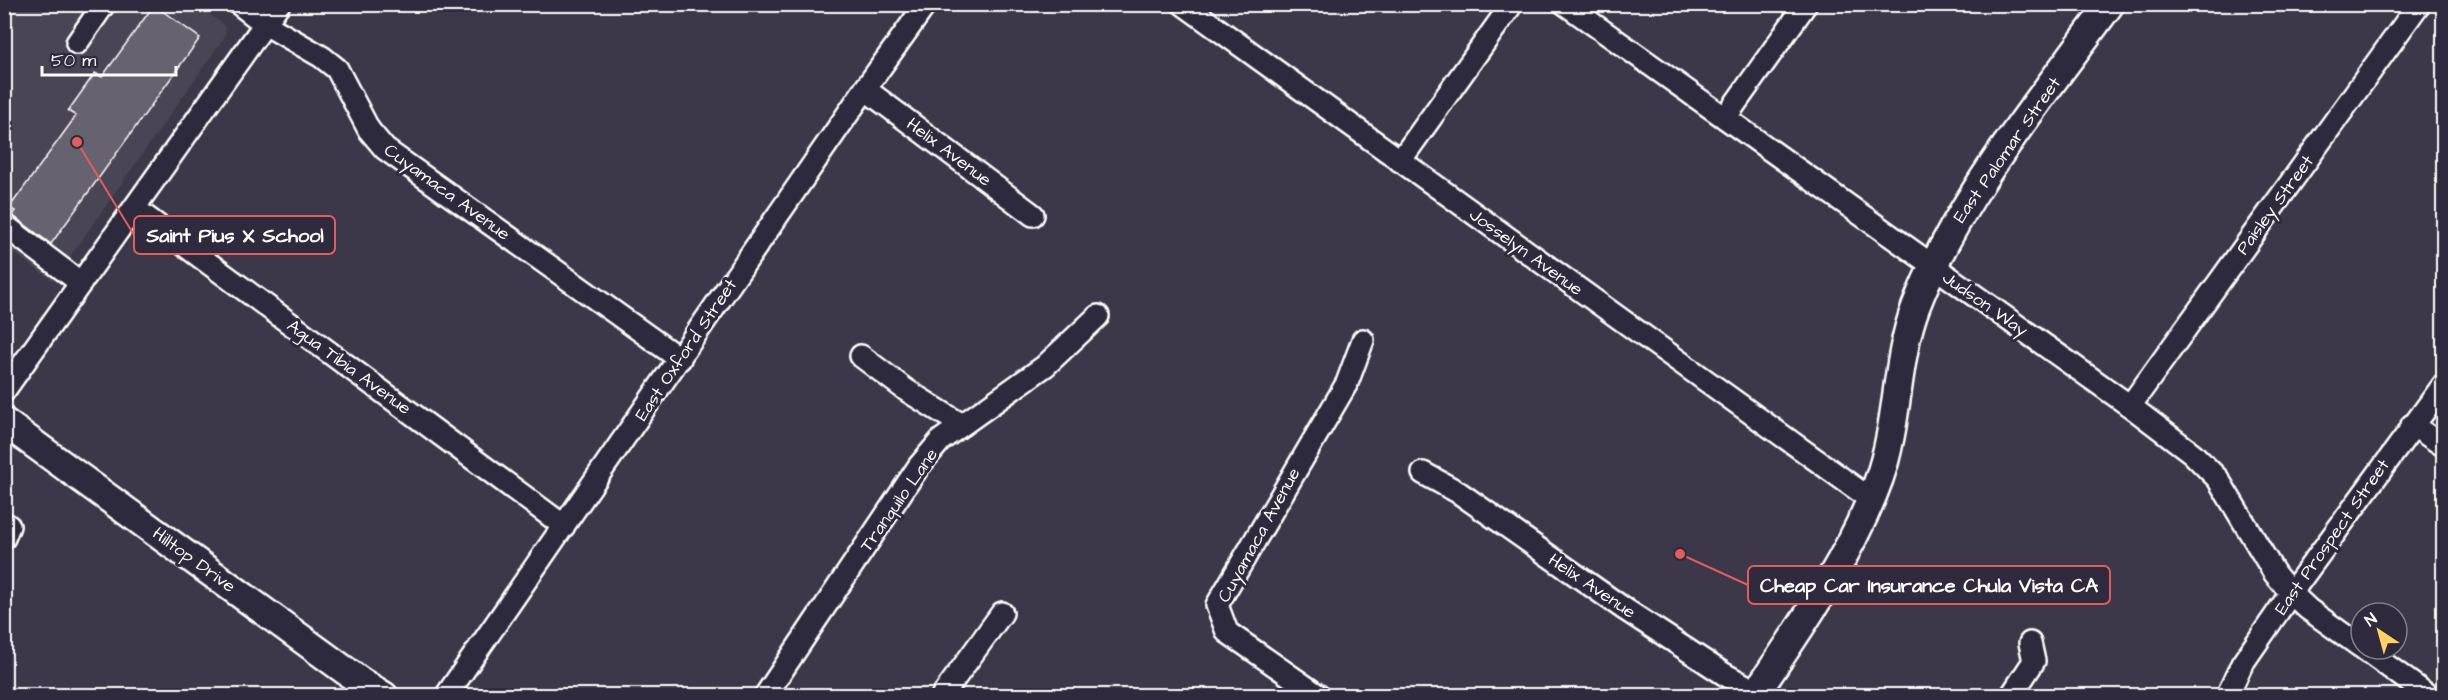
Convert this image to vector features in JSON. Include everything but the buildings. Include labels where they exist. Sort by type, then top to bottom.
[{"type":"main road","name":"East Palomar Street","points":[[1758,694],[1851,540],[1879,480],[1890,439],[1905,342],[1916,306],[1964,207],[2110,4]]},
{"type":"main road","name":"Hilltop Drive","points":[[4,422],[384,696]]},
{"type":"street","points":[[77,43],[104,4]]},
{"type":"street","name":"Cuyamaca Avenue","points":[[239,4],[265,24],[322,57],[337,69],[369,130],[385,149],[680,359]]},
{"type":"street","points":[[4,391],[279,4]]},
{"type":"street","name":"East Oxford Street","points":[[446,696],[680,359],[864,88],[926,4]]},
{"type":"street","name":"Josselyn Avenue","points":[[1183,4],[1869,498]]},
{"type":"street","points":[[1400,161],[1512,4]]},
{"type":"street","name":"Judson Way","points":[[1565,4],[2130,406],[2192,453],[2218,479],[2275,574],[2291,593],[2308,609],[2349,639]]},
{"type":"street","points":[[1725,118],[1806,4]]},
{"type":"street","name":"Paisley Street","points":[[2130,406],[2419,4]]},
{"type":"street","name":"Helix Avenue","points":[[864,88],[1033,215]]},
{"type":"street","name":"Agua Tibia Avenue","points":[[134,208],[564,526]]},
{"type":"street","points":[[4,225],[81,283]]},
{"type":"street","name":"Tranquilo Lane","points":[[765,696],[919,466],[942,440],[1045,366],[1098,316]]},
{"type":"street","name":"Cuyamaca Avenue","points":[[1319,696],[1227,632],[1217,605],[1347,383],[1363,340]]},
{"type":"street","points":[[861,356],[906,390],[962,425]]},
{"type":"street","name":"East Prospect Street","points":[[2227,696],[2242,664],[2291,593],[2444,384]]},
{"type":"street","points":[[2412,425],[2444,446]]},
{"type":"street","name":"Helix Avenue","points":[[1423,472],[1466,498],[1623,608],[1758,694]]},
{"type":"street","points":[[4,523],[9,526],[4,538]]},
{"type":"street","points":[[942,696],[1002,613]]},
{"type":"street","points":[[2011,696],[2034,661],[2030,643]]},
{"type":"street","name":"Judson Way","points":[[2380,661],[2429,696]]},
{"type":"shaded area","points":[[5,5],[196,5],[222,23],[226,29],[224,38],[53,281],[5,247]]},
{"type":"place","name":"Saint Pius X School","points":[[77,142]]},
{"type":"place","name":"Cheap Car Insurance Chula Vista CA","points":[[1680,554]]}]
